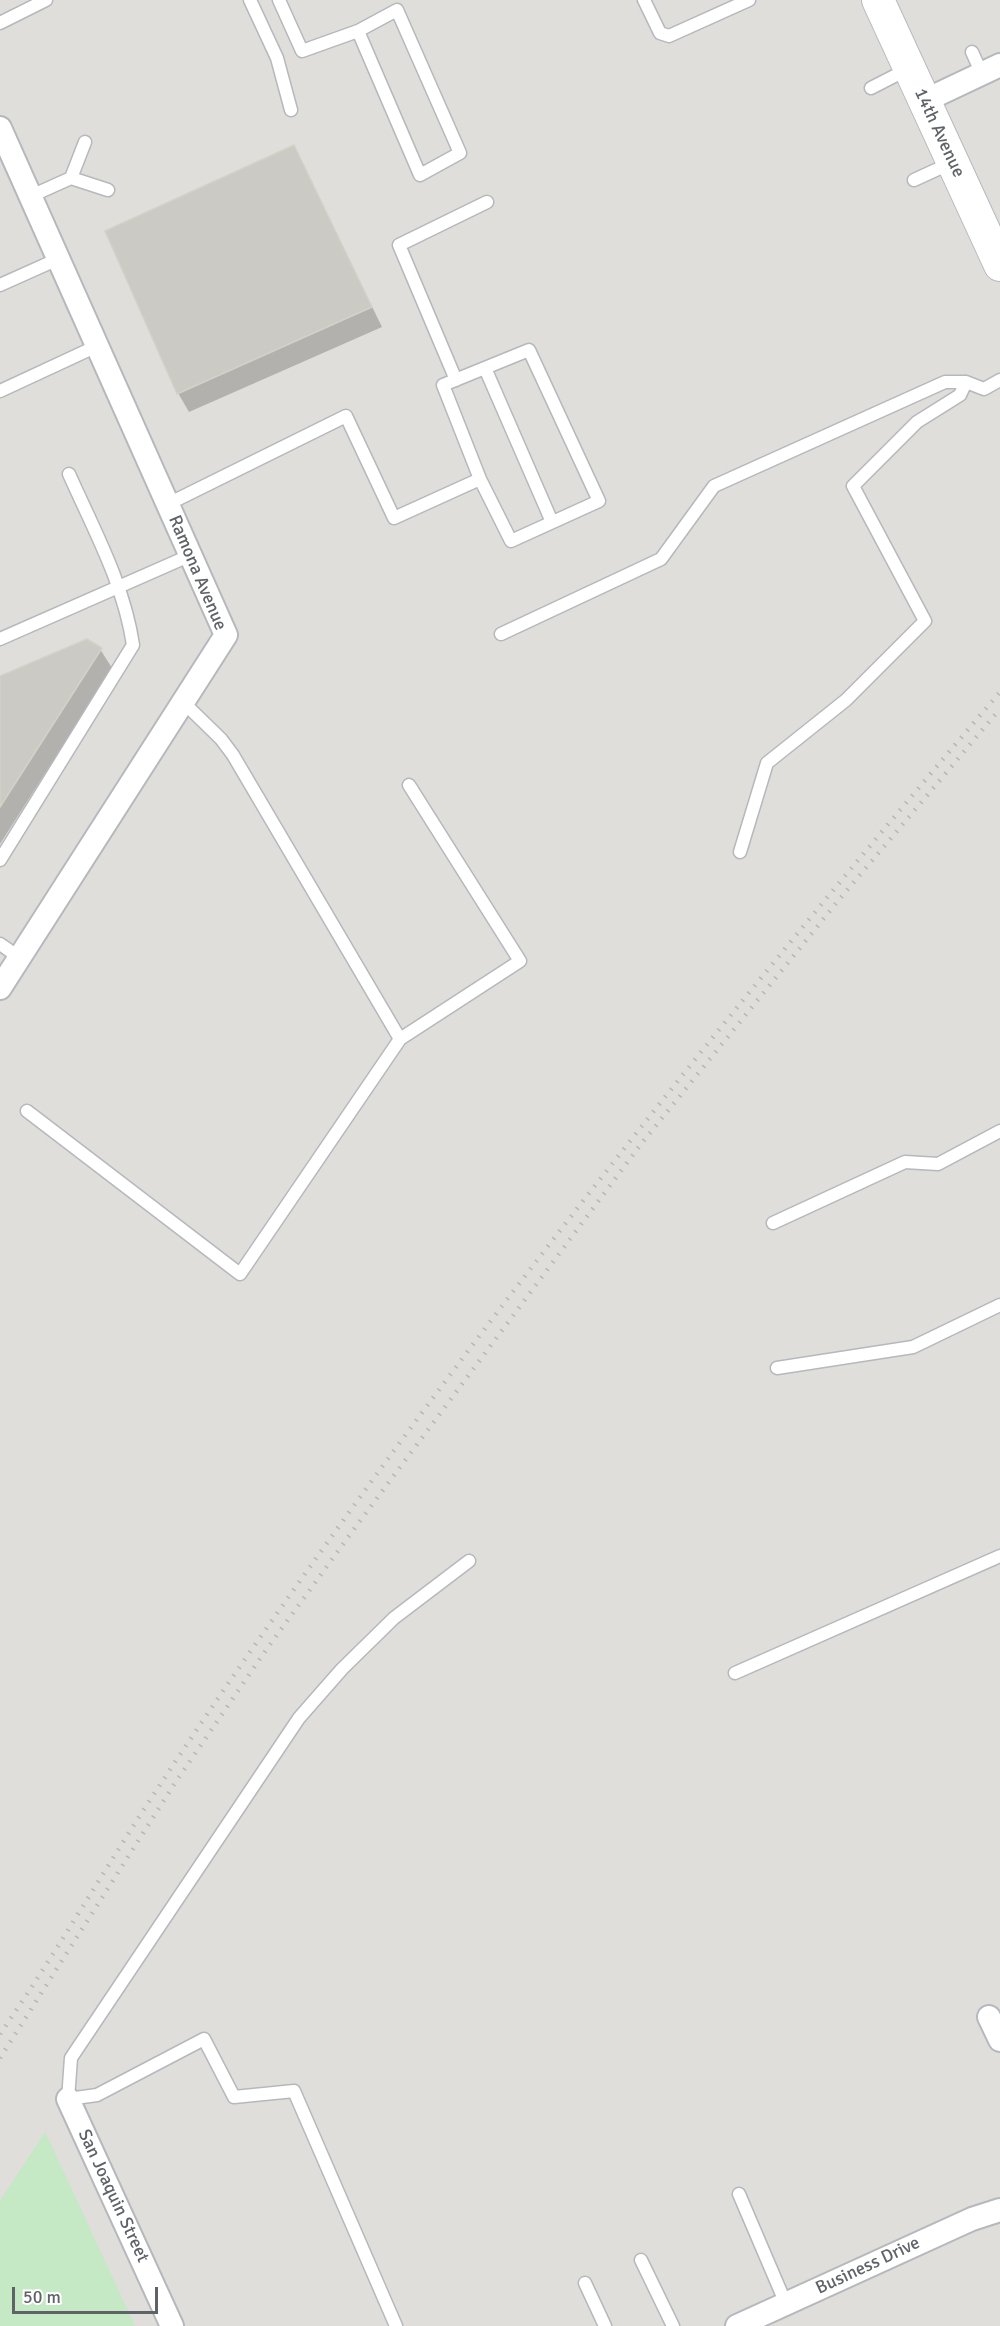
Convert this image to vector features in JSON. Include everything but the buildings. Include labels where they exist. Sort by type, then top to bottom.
[{"type":"main road","name":"14th Avenue","points":[[878,0],[904,50],[924,101],[1000,266]]},
{"type":"street","points":[[924,101],[991,70]]},
{"type":"street","name":"Ramona Avenue","points":[[0,128],[5,155],[31,196],[226,635],[0,988]]},
{"type":"street","points":[[989,2017],[1000,2040]]},
{"type":"street","name":"San Joaquin Street","points":[[68,2099],[172,2326]]},
{"type":"street","name":"Business Drive","points":[[737,2326],[972,2219],[1000,2210]]},
{"type":"lane","points":[[0,23],[46,0]]},
{"type":"lane","points":[[250,0],[277,58],[291,110]]},
{"type":"lane","points":[[279,0],[302,51],[358,31],[397,10],[460,153],[420,175],[358,31]]},
{"type":"lane","points":[[644,0],[660,33],[669,36],[749,0]]},
{"type":"lane","points":[[871,88],[904,50]]},
{"type":"lane","points":[[972,52],[991,70]]},
{"type":"lane","points":[[71,178],[86,142]]},
{"type":"lane","points":[[914,180],[952,162]]},
{"type":"lane","points":[[31,196],[71,178],[108,190]]},
{"type":"lane","points":[[456,380],[399,245],[488,202]]},
{"type":"lane","points":[[0,285],[58,259]]},
{"type":"lane","points":[[0,391],[98,346]]},
{"type":"lane","points":[[529,350],[599,501],[512,541],[480,479],[443,385],[456,380],[529,350]]},
{"type":"lane","points":[[485,368],[552,522]]},
{"type":"lane","points":[[501,634],[661,559],[714,486],[945,382],[966,381],[984,390],[1000,380]]},
{"type":"lane","points":[[740,852],[767,763],[846,700],[926,621],[853,486],[917,422],[960,395],[966,381]]},
{"type":"lane","points":[[168,504],[346,416],[394,518],[480,479]]},
{"type":"lane","points":[[0,860],[133,645],[129,618],[120,586],[69,474]]},
{"type":"lane","points":[[0,639],[190,555]]},
{"type":"lane","points":[[183,702],[221,739],[233,755],[400,1039]]},
{"type":"lane","points":[[27,1111],[240,1274],[400,1039],[520,961],[409,785]]},
{"type":"lane","points":[[0,944],[20,958]]},
{"type":"lane","points":[[773,1223],[905,1162],[938,1164],[1000,1131]]},
{"type":"lane","points":[[777,1368],[913,1347],[1000,1305]]},
{"type":"lane","points":[[735,1673],[1000,1556]]},
{"type":"lane","points":[[396,2326],[294,2091],[234,2097],[204,2040],[97,2095],[68,2099],[71,2058],[299,1718],[342,1669],[394,1618],[469,1561]]},
{"type":"lane","points":[[739,2194],[786,2304]]},
{"type":"lane","points":[[641,2260],[673,2326]]},
{"type":"lane","points":[[585,2283],[605,2326]]},
{"type":"shaded area","points":[[0,0],[1000,0],[1000,2326],[0,2326]]},
{"type":"green space","points":[[45,2132],[135,2326],[0,2326],[0,2201]]},
{"type":"railway","points":[[0,2034],[211,1709],[454,1370],[542,1254],[722,1026],[1000,692]]},
{"type":"railway","points":[[0,2058],[175,1783],[266,1650],[357,1525],[641,1144],[838,901],[1000,709]]}]
